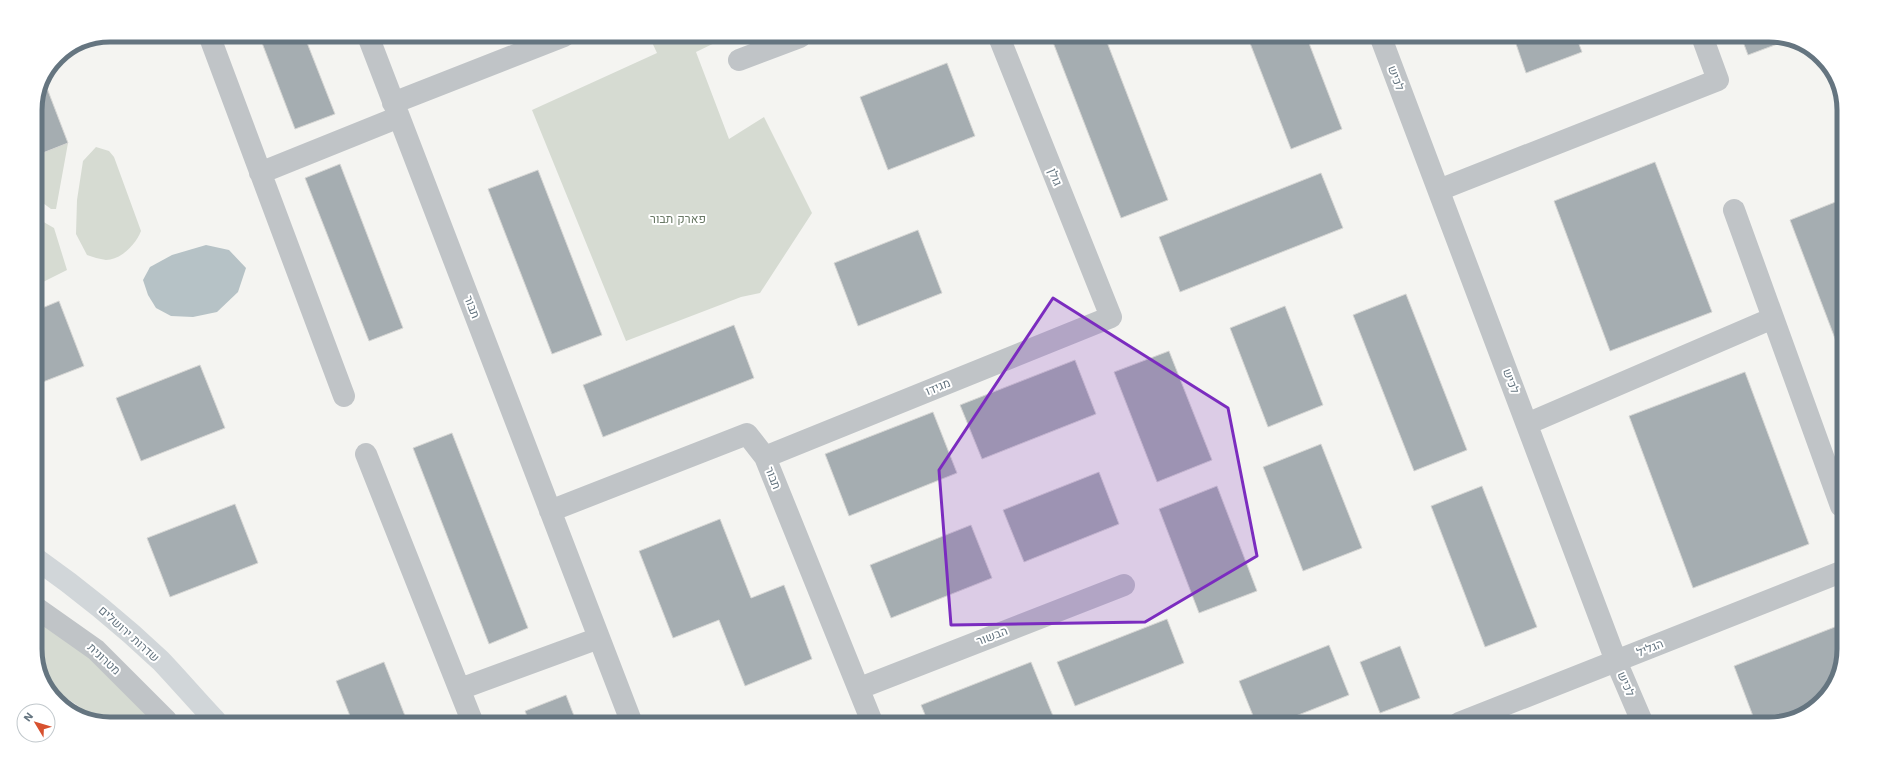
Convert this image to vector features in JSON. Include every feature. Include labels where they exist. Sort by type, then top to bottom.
[{"type":"main road","name":"שדרות ירושלים","points":[[42,563],[68,581],[139,642],[161,662],[212,717]]},
{"type":"street","points":[[212,42],[344,396]]},
{"type":"street","name":"תבור","points":[[370,42],[629,717]]},
{"type":"street","points":[[260,173],[396,110],[550,42]]},
{"type":"street","points":[[739,60],[787,42]]},
{"type":"street","name":"גולן","points":[[1001,42],[1111,317]]},
{"type":"street","name":"לכיש","points":[[1383,42],[1616,661],[1640,717]]},
{"type":"street","points":[[1439,190],[1718,80],[1704,42]]},
{"type":"street","points":[[1734,210],[1837,495]]},
{"type":"street","name":"מגידו","points":[[765,457],[1111,317]]},
{"type":"street","points":[[1527,424],[1773,318]]},
{"type":"street","name":"תבור","points":[[550,511],[747,434],[765,457],[860,688],[870,717]]},
{"type":"street","points":[[366,454],[470,717]]},
{"type":"street","name":"הגליל","points":[[1474,717],[1837,574]]},
{"type":"street","name":"הבשור","points":[[860,688],[1124,585]]},
{"type":"street","name":"מטרונית","points":[[42,612],[96,650],[163,717]]},
{"type":"street","points":[[460,689],[599,638]]},
{"type":"path","points":[[63,698],[82,711]]},
{"type":"highlighted area","points":[[1053,298],[1228,408],[1257,556],[1145,622],[951,625],[939,470]]},
{"type":"green space","name":"פארק תבור","points":[[652,42],[717,42],[696,52],[729,139],[764,117],[812,213],[760,293],[741,297],[626,341],[532,110],[657,53]]},
{"type":"green space","points":[[68,143],[56,209],[51,209],[42,202],[42,153]]},
{"type":"green space","points":[[96,147],[109,151],[114,157],[141,231],[132,246],[117,257],[106,260],[87,255],[76,234],[77,200],[83,161]]},
{"type":"green space","points":[[42,221],[54,228],[67,270],[42,282]]},
{"type":"green space","points":[[42,613],[163,717],[110,717],[96,716],[89,714],[56,691],[47,675],[42,654]]},
{"type":"shaded area","points":[[206,245],[229,250],[246,268],[238,292],[217,312],[193,317],[171,316],[156,308],[148,295],[143,280],[150,267],[172,255]]},
{"type":"building","points":[[262,42],[307,42],[335,114],[295,129]]},
{"type":"building","points":[[1053,42],[1107,42],[1168,200],[1121,218]]},
{"type":"building","points":[[1250,42],[1309,42],[1342,129],[1291,149]]},
{"type":"building","points":[[1515,42],[1578,42],[1582,52],[1526,73]]},
{"type":"building","points":[[1743,42],[1781,43],[1748,55]]},
{"type":"building","points":[[947,63],[975,136],[888,170],[860,97]]},
{"type":"building","points":[[46,86],[68,143],[42,153],[42,110],[43,96]]},
{"type":"building","points":[[1655,162],[1712,312],[1610,351],[1554,201]]},
{"type":"building","points":[[340,164],[403,328],[369,341],[305,178]]},
{"type":"building","points":[[538,170],[602,335],[552,354],[488,189]]},
{"type":"building","points":[[1321,173],[1343,228],[1180,292],[1159,237]]},
{"type":"building","points":[[1837,201],[1837,344],[1790,220]]},
{"type":"building","points":[[918,230],[942,293],[858,326],[834,263]]},
{"type":"building","points":[[1406,294],[1467,450],[1414,471],[1353,315]]},
{"type":"building","points":[[59,301],[84,366],[42,382],[42,308]]},
{"type":"building","points":[[1285,306],[1323,405],[1268,427],[1230,328]]},
{"type":"building","points":[[734,325],[754,378],[603,437],[583,385]]},
{"type":"building","points":[[1169,351],[1212,460],[1157,482],[1114,372]]},
{"type":"building","points":[[1075,360],[1096,414],[982,459],[960,405]]},
{"type":"building","points":[[200,365],[225,428],[141,461],[116,398]]},
{"type":"building","points":[[1745,372],[1809,544],[1693,588],[1629,416]]},
{"type":"building","points":[[933,412],[957,473],[849,516],[825,454]]},
{"type":"building","points":[[452,433],[528,628],[489,644],[413,448]]},
{"type":"building","points":[[1321,444],[1362,548],[1303,571],[1263,467]]},
{"type":"building","points":[[1099,472],[1119,524],[1024,562],[1003,510]]},
{"type":"building","points":[[1217,486],[1257,591],[1199,613],[1159,509]]},
{"type":"building","points":[[1482,486],[1537,627],[1485,647],[1431,506]]},
{"type":"building","points":[[235,504],[258,563],[170,597],[147,538]]},
{"type":"building","points":[[720,519],[751,598],[784,585],[812,659],[745,686],[719,620],[673,638],[639,551]]},
{"type":"building","points":[[971,525],[992,578],[891,618],[870,565]]},
{"type":"building","points":[[1167,619],[1184,663],[1075,706],[1057,662]]},
{"type":"building","points":[[1837,626],[1836,658],[1828,683],[1817,697],[1807,706],[1799,710],[1783,716],[1753,717],[1734,666]]},
{"type":"building","points":[[1329,645],[1349,695],[1293,717],[1254,717],[1239,681]]},
{"type":"building","points":[[1400,646],[1420,698],[1380,713],[1360,662]]},
{"type":"building","points":[[384,662],[405,717],[350,717],[336,681]]},
{"type":"building","points":[[1031,662],[1053,716],[926,717],[921,705]]},
{"type":"building","points":[[566,695],[574,717],[527,717],[525,711]]}]
